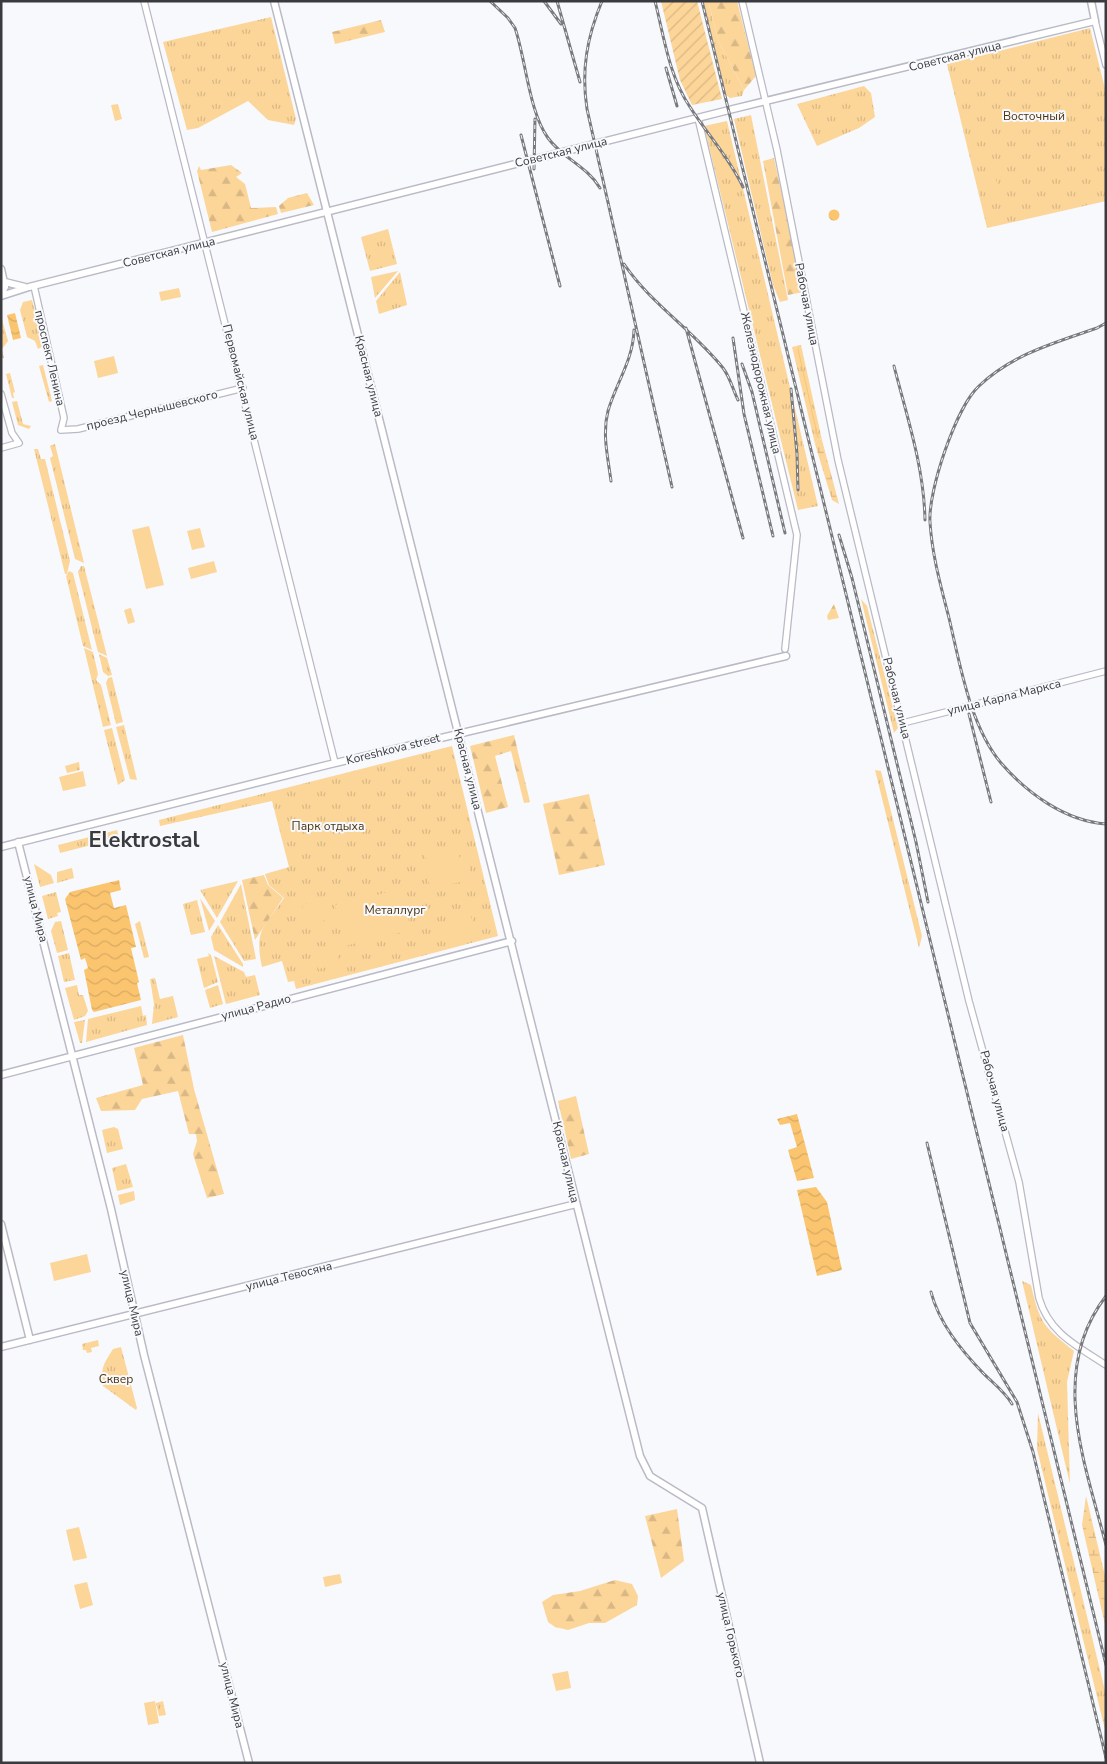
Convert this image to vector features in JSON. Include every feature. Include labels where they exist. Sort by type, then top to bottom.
[{"type":"main road","name":"Красная улица","points":[[274,1],[643,1465],[650,1476],[702,1508]]},
{"type":"main road","points":[[1091,1],[1095,21]]},
{"type":"main road","name":"Советская улица","points":[[1,296],[327,211],[1095,21]]},
{"type":"main road","points":[[1,269],[5,290],[1,296]]},
{"type":"main road","name":"Советская улица","points":[[3,282],[17,287],[31,287]]},
{"type":"main road","name":"Koreshkova street","points":[[1,847],[785,652]]},
{"type":"main road","name":"улица Мира","points":[[18,842],[73,1057],[135,1315],[249,1763]]},
{"type":"main road","name":"улица Радио","points":[[1,1075],[512,941]]},
{"type":"main road","name":"улица Тевосяна","points":[[1,1347],[576,1204]]},
{"type":"main road","points":[[1,1224],[30,1340]]},
{"type":"main road","name":"улица Горького","points":[[702,1508],[760,1763]]},
{"type":"street","name":"Первомайская улица","points":[[144,1],[243,388],[335,763]]},
{"type":"street","name":"Рабочая улица","points":[[742,1],[767,101],[838,460],[969,1001],[1019,1182],[1044,1315],[1053,1328],[1106,1364]]},
{"type":"street","points":[[1095,21],[1106,65]]},
{"type":"street","name":"Железнодорожная улица","points":[[698,118],[797,535],[785,652]]},
{"type":"street","name":"проспект Ленина","points":[[31,287],[64,418],[61,430]]},
{"type":"street","name":"проезд Чернышевского","points":[[61,430],[110,421],[243,388]]},
{"type":"street","points":[[1,394],[12,433],[20,443],[1,448]]},
{"type":"street","name":"улица Карла Маркса","points":[[903,723],[1106,671]]},
{"type":"green space","points":[[661,1],[697,1],[722,99],[692,105],[680,80]]},
{"type":"green space","points":[[703,1],[708,1],[719,42],[744,90],[742,96],[730,98],[726,95]]},
{"type":"green space","points":[[708,1],[737,1],[756,76],[744,90],[719,42]]},
{"type":"green space","points":[[271,17],[296,119],[294,125],[268,120],[248,101],[198,128],[187,130],[163,42]]},
{"type":"green space","points":[[381,20],[385,32],[335,44],[332,32]]},
{"type":"green space","name":"Восточный","points":[[1090,28],[1106,93],[1106,201],[987,228],[947,64]]},
{"type":"green space","points":[[864,86],[871,93],[875,117],[859,128],[817,146],[797,104]]},
{"type":"green space","points":[[118,104],[122,119],[115,121],[111,105]]},
{"type":"green space","points":[[751,115],[788,300],[780,302],[773,285],[734,119]]},
{"type":"green space","points":[[727,121],[818,506],[798,510],[704,126]]},
{"type":"green space","points":[[774,158],[803,292],[788,295],[763,161]]},
{"type":"green space","points":[[231,165],[242,173],[236,177],[245,184],[251,208],[276,207],[278,214],[212,232],[197,171],[199,166],[201,170]]},
{"type":"green space","points":[[994,171],[999,191],[988,193],[983,173]]},
{"type":"green space","points":[[307,193],[314,205],[281,213],[279,206],[288,198]]},
{"type":"green space","points":[[388,229],[397,264],[370,271],[361,237]]},
{"type":"green space","points":[[398,271],[375,298],[371,277]]},
{"type":"green space","points":[[400,272],[407,305],[379,314],[376,301]]},
{"type":"green space","points":[[179,288],[181,297],[161,301],[159,292]]},
{"type":"green space","points":[[32,300],[43,342],[42,347],[38,349],[35,341],[27,337],[20,310],[23,302]]},
{"type":"green space","points":[[1,316],[8,341],[2,349],[4,358],[2,358]]},
{"type":"green space","points":[[801,345],[822,440],[818,438],[815,444],[792,347]]},
{"type":"green space","points":[[114,356],[118,373],[98,378],[94,361]]},
{"type":"green space","points":[[43,365],[52,401],[49,402],[39,366]]},
{"type":"green space","points":[[10,373],[15,392],[13,393],[14,398],[12,398],[6,374]]},
{"type":"green space","points":[[17,401],[23,424],[31,426],[29,429],[18,425],[12,402]]},
{"type":"green space","points":[[818,438],[822,440],[839,504],[832,500],[815,444]]},
{"type":"green space","points":[[55,444],[84,563],[75,559],[50,458],[53,456],[50,446]]},
{"type":"green space","points":[[34,449],[38,449],[41,459],[45,459],[70,561],[67,574],[65,574]]},
{"type":"green space","points":[[149,526],[164,585],[146,589],[132,530]]},
{"type":"green space","points":[[200,528],[205,547],[192,550],[187,531]]},
{"type":"green space","points":[[214,561],[217,572],[191,579],[188,568]]},
{"type":"green space","points":[[81,566],[84,566],[107,656],[98,652],[78,572]]},
{"type":"green space","points":[[69,571],[73,573],[92,650],[83,646],[66,576]]},
{"type":"green space","points":[[861,599],[867,606],[898,728],[894,733]]},
{"type":"green space","points":[[834,604],[839,618],[828,620],[827,616]]},
{"type":"green space","points":[[131,608],[135,622],[128,624],[124,610]]},
{"type":"green space","points":[[84,648],[93,652],[98,674],[96,680],[101,685],[111,725],[103,727]]},
{"type":"green space","points":[[99,654],[107,658],[112,675],[108,676],[103,672]]},
{"type":"green space","points":[[112,677],[123,722],[116,724],[106,683],[108,678]]},
{"type":"green space","points":[[124,725],[137,780],[130,779],[116,727]]},
{"type":"green space","points":[[112,728],[125,780],[118,785],[104,730]]},
{"type":"green space","points":[[514,735],[530,802],[524,803],[511,751],[495,756],[508,807],[486,813],[470,746]]},
{"type":"green space","points":[[452,746],[498,936],[296,989],[294,981],[288,982],[282,961],[262,967],[260,955],[259,945],[262,929],[284,898],[269,885],[265,874],[289,867],[272,801],[160,826],[159,820]]},
{"type":"green space","points":[[79,762],[80,770],[67,773],[65,766]]},
{"type":"green space","points":[[875,770],[881,771],[922,936],[919,948]]},
{"type":"green space","points":[[83,771],[86,786],[63,791],[59,777]]},
{"type":"green space","points":[[589,794],[605,865],[559,875],[543,804]]},
{"type":"green space","points":[[117,830],[119,838],[60,853],[58,845]]},
{"type":"green space","points":[[456,844],[460,859],[428,867],[424,852]]},
{"type":"green space","points":[[464,860],[468,862],[471,873],[468,880],[435,888],[430,887],[428,869]]},
{"type":"green space","points":[[34,864],[51,875],[54,883],[40,887]]},
{"type":"green space","points":[[72,868],[74,878],[57,883],[57,872]]},
{"type":"green space","points":[[264,875],[268,885],[283,898],[255,940],[242,880]]},
{"type":"green space","points":[[238,881],[217,918],[200,890]]},
{"type":"green space","points":[[241,884],[256,959],[244,961],[220,922]]},
{"type":"green space","name":"Металлург","points":[[401,889],[411,930],[345,946],[335,905]]},
{"type":"green space","points":[[56,892],[61,912],[57,913],[58,916],[48,919],[42,896]]},
{"type":"green space","points":[[200,898],[215,921],[209,931]]},
{"type":"green space","points":[[197,900],[205,932],[191,935],[183,904]]},
{"type":"green space","points":[[322,900],[327,920],[307,924],[302,905]]},
{"type":"green space","points":[[471,916],[475,930],[447,937],[443,923]]},
{"type":"green space","points":[[61,921],[68,950],[57,953],[51,931],[55,922]]},
{"type":"green space","points":[[140,921],[149,957],[144,958],[135,924]]},
{"type":"green space","points":[[218,925],[243,964],[243,967],[214,950],[211,937]]},
{"type":"green space","points":[[337,952],[340,964],[318,969],[315,957]]},
{"type":"green space","points":[[69,953],[75,980],[64,982],[58,956]]},
{"type":"green space","points":[[208,953],[211,955],[218,982],[204,988],[197,959],[209,956]]},
{"type":"green space","points":[[214,956],[244,972],[246,977],[255,975],[260,995],[226,1004]]},
{"type":"green space","points":[[155,978],[160,999],[173,996],[178,1017],[152,1024],[154,1004],[150,979]]},
{"type":"green space","points":[[77,985],[79,995],[83,995],[88,1011],[85,1016],[74,1020],[65,988]]},
{"type":"green space","points":[[218,985],[223,1004],[210,1008],[205,990]]},
{"type":"green space","points":[[141,1006],[143,1016],[146,1015],[147,1025],[86,1042],[88,1019]]},
{"type":"green space","points":[[85,1020],[82,1043],[80,1043],[74,1022]]},
{"type":"green space","points":[[183,1035],[194,1089],[224,1194],[207,1198],[193,1154],[197,1141],[196,1134],[189,1134],[178,1091],[142,1099],[135,1110],[101,1111],[96,1098],[143,1085],[134,1048]]},
{"type":"green space","points":[[576,1096],[589,1154],[571,1159],[558,1101]]},
{"type":"green space","points":[[114,1127],[118,1129],[123,1149],[107,1153],[102,1130]]},
{"type":"green space","points":[[126,1164],[133,1187],[117,1191],[112,1168]]},
{"type":"green space","points":[[134,1191],[135,1200],[120,1205],[118,1195]]},
{"type":"green space","points":[[87,1254],[91,1272],[54,1281],[50,1263]]},
{"type":"green space","points":[[1022,1281],[1031,1285],[1037,1308],[1045,1324],[1074,1351],[1067,1382],[1070,1484]]},
{"type":"green space","points":[[98,1340],[99,1346],[91,1348],[92,1352],[87,1353],[86,1350],[83,1350],[82,1344]]},
{"type":"green space","name":"Сквер","points":[[121,1347],[136,1410],[103,1386],[102,1371],[105,1362],[113,1349]]},
{"type":"green space","points":[[1038,1413],[1106,1695],[1106,1734],[1037,1449]]},
{"type":"green space","points":[[1086,1496],[1106,1580],[1106,1629],[1082,1525]]},
{"type":"green space","points":[[677,1509],[684,1561],[661,1578],[645,1516]]},
{"type":"green space","points":[[79,1527],[87,1558],[73,1561],[66,1530]]},
{"type":"green space","points":[[340,1574],[342,1583],[325,1587],[323,1577]]},
{"type":"green space","points":[[615,1580],[632,1584],[638,1596],[637,1605],[605,1623],[589,1623],[568,1630],[555,1627],[548,1622],[542,1602],[553,1595],[580,1591]]},
{"type":"green space","points":[[87,1582],[93,1605],[80,1609],[74,1585]]},
{"type":"green space","points":[[568,1671],[571,1688],[556,1691],[552,1674]]},
{"type":"green space","points":[[155,1701],[159,1723],[148,1725],[144,1703]]},
{"type":"green space","points":[[163,1701],[166,1715],[159,1716],[156,1703]]},
{"type":"water","points":[[832,210],[836,210],[839,215],[838,219],[832,220],[829,217],[829,213]]},
{"type":"water","points":[[15,313],[21,338],[13,340],[7,315]]},
{"type":"water","points":[[119,880],[121,890],[110,893],[114,908],[126,905],[136,947],[131,948],[141,1000],[94,1012],[84,970],[88,968],[85,958],[81,960],[65,899],[70,892]]},
{"type":"water","points":[[797,1114],[814,1178],[797,1181],[788,1150],[797,1147],[790,1123],[780,1125],[777,1119]]},
{"type":"water","points":[[816,1187],[827,1202],[842,1270],[817,1276],[797,1190]]},
{"type":"waterway","points":[[798,349],[818,438]]},
{"type":"railway","points":[[490,1],[508,18],[515,28],[536,114],[548,138],[560,151],[595,180],[600,188]]},
{"type":"railway","points":[[544,1],[561,24]]},
{"type":"railway","points":[[557,1],[580,82]]},
{"type":"railway","points":[[602,1],[592,28],[585,67],[587,109],[672,487]]},
{"type":"railway","points":[[655,1],[668,56],[683,95],[725,156],[743,187]]},
{"type":"railway","points":[[702,1],[1106,1665]]},
{"type":"railway","points":[[666,68],[677,106]]},
{"type":"railway","points":[[534,169],[535,119]]},
{"type":"railway","points":[[521,135],[560,286]]},
{"type":"railway","points":[[624,264],[647,292],[699,341],[723,368],[730,379],[738,400]]},
{"type":"railway","points":[[1106,323],[1020,358],[992,375],[979,386],[961,412],[945,450],[934,491],[930,522],[937,571],[962,674],[974,713],[990,748],[1011,774],[1048,804],[1076,817],[1106,824]]},
{"type":"railway","points":[[686,328],[743,538]]},
{"type":"railway","points":[[611,481],[606,446],[606,420],[611,401],[631,352],[634,330]]},
{"type":"railway","points":[[733,338],[744,414],[773,536]]},
{"type":"railway","points":[[742,364],[752,392],[785,533]]},
{"type":"railway","points":[[894,366],[918,461],[922,481],[925,520]]},
{"type":"railway","points":[[791,389],[798,490]]},
{"type":"railway","points":[[839,535],[852,578],[916,842],[928,902]]},
{"type":"railway","points":[[969,714],[991,802]]},
{"type":"railway","points":[[927,1143],[970,1323],[1017,1402],[1033,1452],[1106,1758]]},
{"type":"railway","points":[[931,1292],[939,1314],[952,1336],[1012,1404]]},
{"type":"railway","points":[[1106,1296],[1088,1325],[1079,1355],[1075,1386],[1076,1418],[1081,1450],[1106,1545]]},
{"type":"district","name":"Elektrostal","points":[[144,839]]},
{"type":"park label","name":"Парк отдыха","points":[[328,826]]}]
